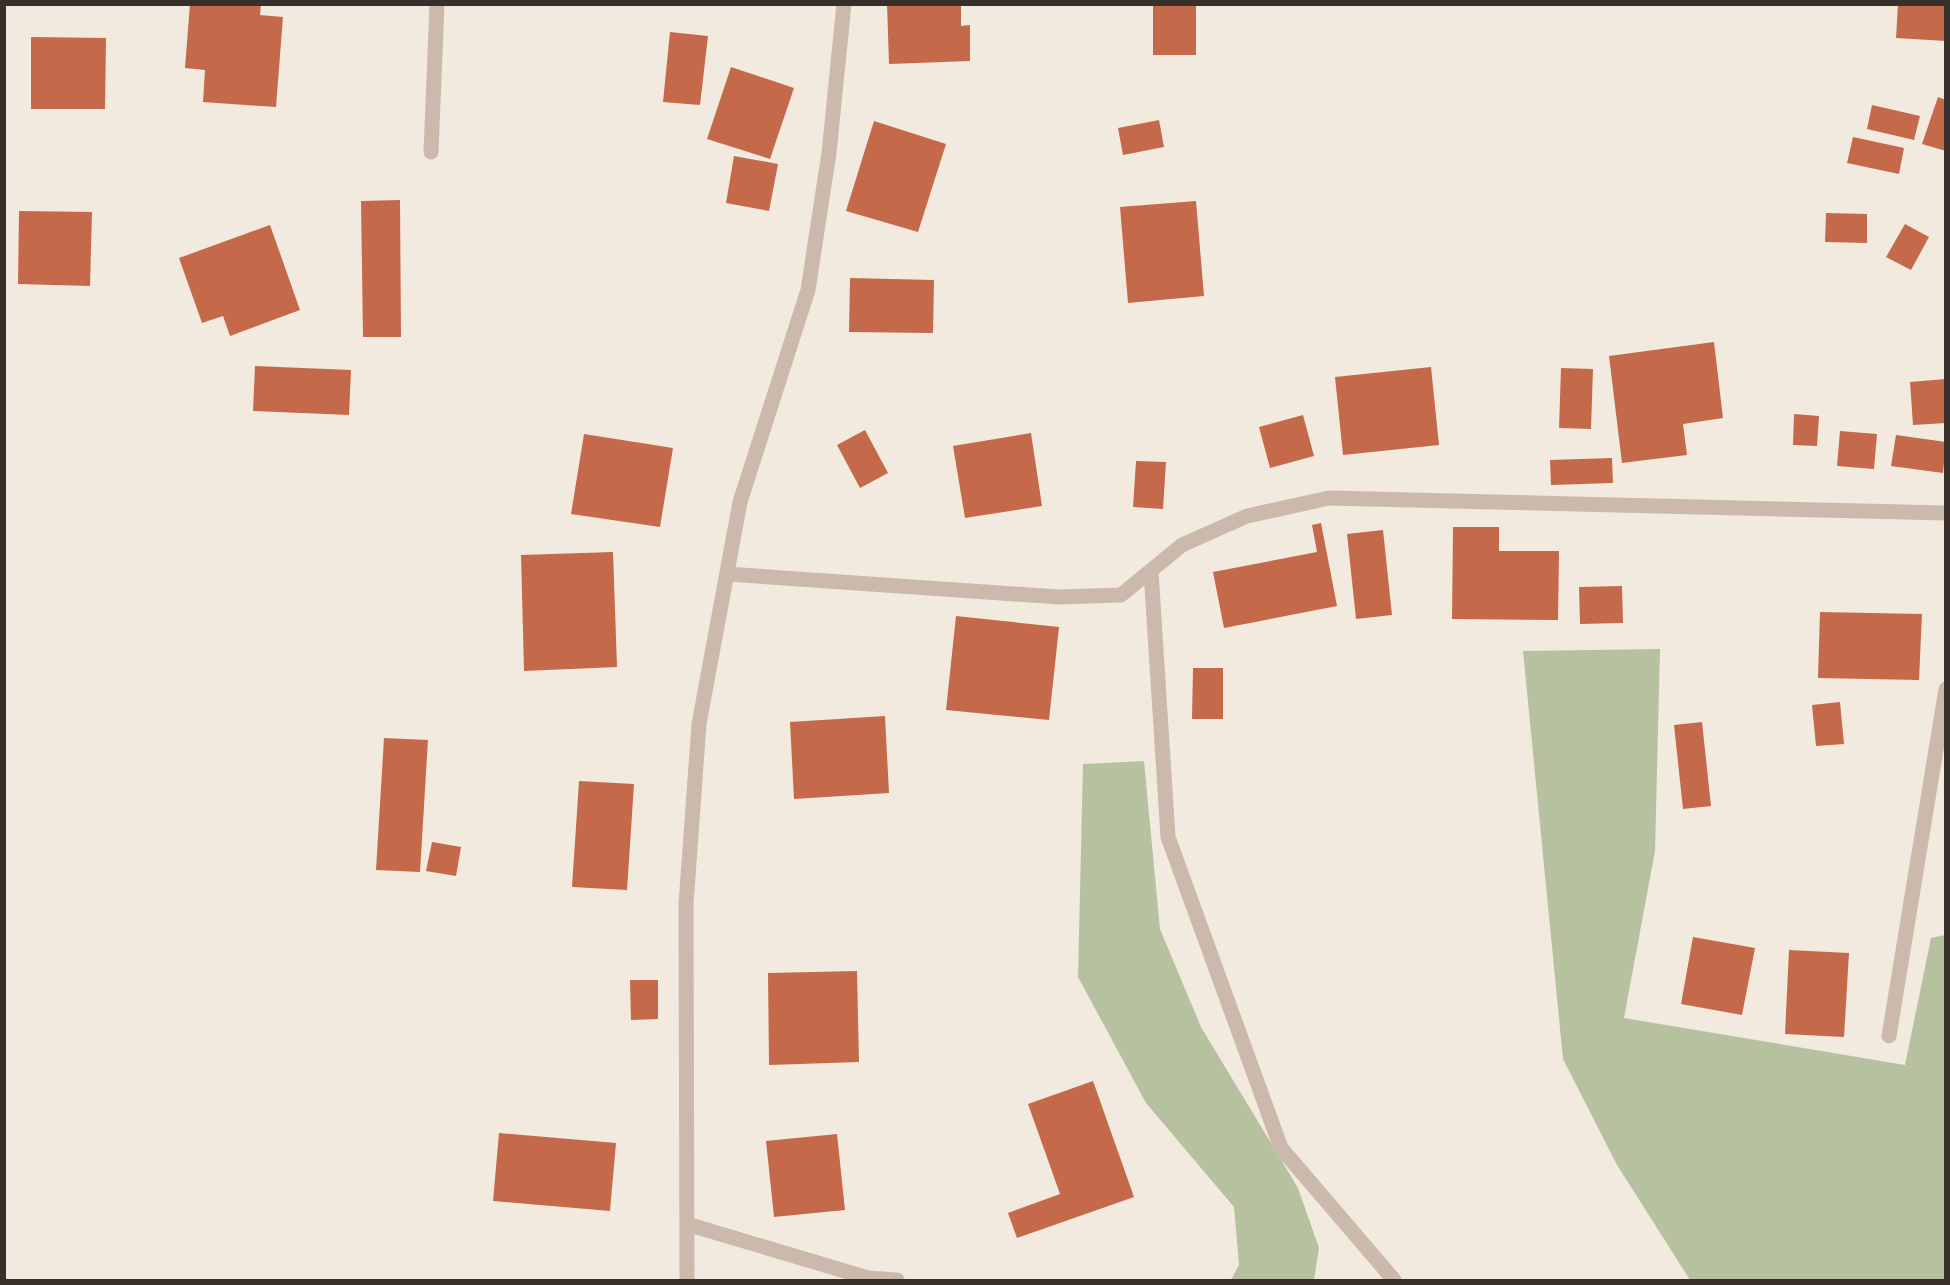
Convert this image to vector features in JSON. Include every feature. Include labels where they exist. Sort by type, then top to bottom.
[{"type":"street","points":[[431,152],[437,4]]},
{"type":"street","points":[[687,1281],[686,904],[699,724],[740,502],[808,290],[830,153],[844,4]]},
{"type":"street","points":[[726,574],[1059,597],[1121,596],[1182,545],[1247,516],[1329,498],[1946,513]]},
{"type":"street","points":[[1151,571],[1167,837],[1281,1148],[1394,1281]]},
{"type":"street","points":[[1889,1036],[1946,689]]},
{"type":"street","points":[[687,1224],[868,1278],[897,1281]]},
{"type":"green space","points":[[1660,649],[1655,851],[1624,1018],[1905,1065],[1931,938],[1945,935],[1945,1280],[1690,1280],[1617,1165],[1563,1059],[1523,651]]},
{"type":"green space","points":[[1144,761],[1160,929],[1201,1027],[1298,1188],[1319,1248],[1314,1280],[1231,1280],[1239,1265],[1234,1207],[1146,1103],[1078,977],[1083,764]]},
{"type":"building","points":[[190,4],[261,4],[260,15],[283,17],[276,107],[203,102],[205,70],[185,68]]},
{"type":"building","points":[[887,4],[961,4],[961,26],[970,25],[970,61],[889,64]]},
{"type":"building","points":[[1153,4],[1196,4],[1196,55],[1153,55]]},
{"type":"building","points":[[1898,4],[1946,4],[1946,41],[1896,38]]},
{"type":"building","points":[[670,32],[708,36],[700,105],[663,102]]},
{"type":"building","points":[[31,37],[106,38],[105,109],[31,109]]},
{"type":"building","points":[[731,67],[794,88],[770,159],[707,139]]},
{"type":"building","points":[[1938,97],[1946,100],[1946,151],[1922,144]]},
{"type":"building","points":[[1872,105],[1920,116],[1914,140],[1867,129]]},
{"type":"building","points":[[1159,120],[1164,147],[1123,155],[1118,128]]},
{"type":"building","points":[[874,121],[946,144],[918,232],[846,211]]},
{"type":"building","points":[[1853,137],[1904,148],[1899,174],[1847,163]]},
{"type":"building","points":[[734,156],[778,164],[769,211],[726,203]]},
{"type":"building","points":[[400,200],[401,337],[363,337],[361,201]]},
{"type":"building","points":[[1196,201],[1204,296],[1128,303],[1120,207]]},
{"type":"building","points":[[19,211],[92,212],[90,286],[18,284]]},
{"type":"building","points":[[1826,213],[1867,214],[1867,243],[1825,242]]},
{"type":"building","points":[[1905,224],[1929,237],[1911,270],[1886,257]]},
{"type":"building","points":[[270,225],[300,310],[230,336],[223,316],[202,323],[179,258]]},
{"type":"building","points":[[850,278],[934,280],[933,333],[849,332]]},
{"type":"building","points":[[1714,342],[1723,418],[1683,424],[1687,455],[1622,463],[1609,356]]},
{"type":"building","points":[[255,366],[351,370],[349,415],[253,411]]},
{"type":"building","points":[[1431,367],[1439,445],[1343,455],[1335,377]]},
{"type":"building","points":[[1561,368],[1593,369],[1591,429],[1559,428]]},
{"type":"building","points":[[1946,379],[1946,423],[1913,425],[1910,382]]},
{"type":"building","points":[[1794,414],[1819,416],[1817,446],[1793,445]]},
{"type":"building","points":[[1303,415],[1314,456],[1270,468],[1259,427]]},
{"type":"building","points":[[865,430],[888,473],[860,488],[837,445]]},
{"type":"building","points":[[1840,431],[1877,434],[1874,469],[1837,466]]},
{"type":"building","points":[[1031,433],[1042,506],[965,518],[953,446]]},
{"type":"building","points":[[584,434],[673,448],[660,527],[571,514]]},
{"type":"building","points":[[1896,435],[1946,442],[1943,473],[1891,466]]},
{"type":"building","points":[[1612,458],[1613,483],[1551,485],[1550,460]]},
{"type":"building","points":[[1136,461],[1166,462],[1163,509],[1133,507]]},
{"type":"building","points":[[1321,523],[1337,606],[1224,628],[1213,572],[1317,552],[1312,525]]},
{"type":"building","points":[[1453,527],[1499,527],[1499,551],[1559,551],[1558,620],[1452,619]]},
{"type":"building","points":[[1383,530],[1392,615],[1356,619],[1347,534]]},
{"type":"building","points":[[613,552],[617,667],[524,671],[521,555]]},
{"type":"building","points":[[1622,586],[1623,623],[1580,624],[1579,587]]},
{"type":"building","points":[[1820,612],[1922,614],[1919,680],[1818,678]]},
{"type":"building","points":[[956,616],[1059,627],[1049,720],[946,710]]},
{"type":"building","points":[[1193,668],[1223,668],[1223,719],[1192,719]]},
{"type":"building","points":[[1840,702],[1844,744],[1816,746],[1812,705]]},
{"type":"building","points":[[885,716],[889,793],[794,799],[790,722]]},
{"type":"building","points":[[1702,722],[1711,806],[1683,809],[1674,725]]},
{"type":"building","points":[[384,738],[428,740],[420,872],[376,870]]},
{"type":"building","points":[[579,781],[634,784],[627,890],[572,887]]},
{"type":"building","points":[[432,842],[461,847],[456,876],[426,871]]},
{"type":"building","points":[[1693,937],[1755,948],[1742,1015],[1681,1004]]},
{"type":"building","points":[[1789,950],[1849,953],[1844,1037],[1785,1034]]},
{"type":"building","points":[[857,971],[859,1062],[769,1065],[768,973]]},
{"type":"building","points":[[630,980],[658,980],[658,1019],[631,1020]]},
{"type":"building","points":[[1093,1081],[1134,1197],[1017,1238],[1008,1213],[1060,1194],[1028,1104]]},
{"type":"building","points":[[499,1133],[616,1143],[610,1211],[493,1201]]},
{"type":"building","points":[[837,1134],[845,1210],[774,1217],[766,1141]]}]
